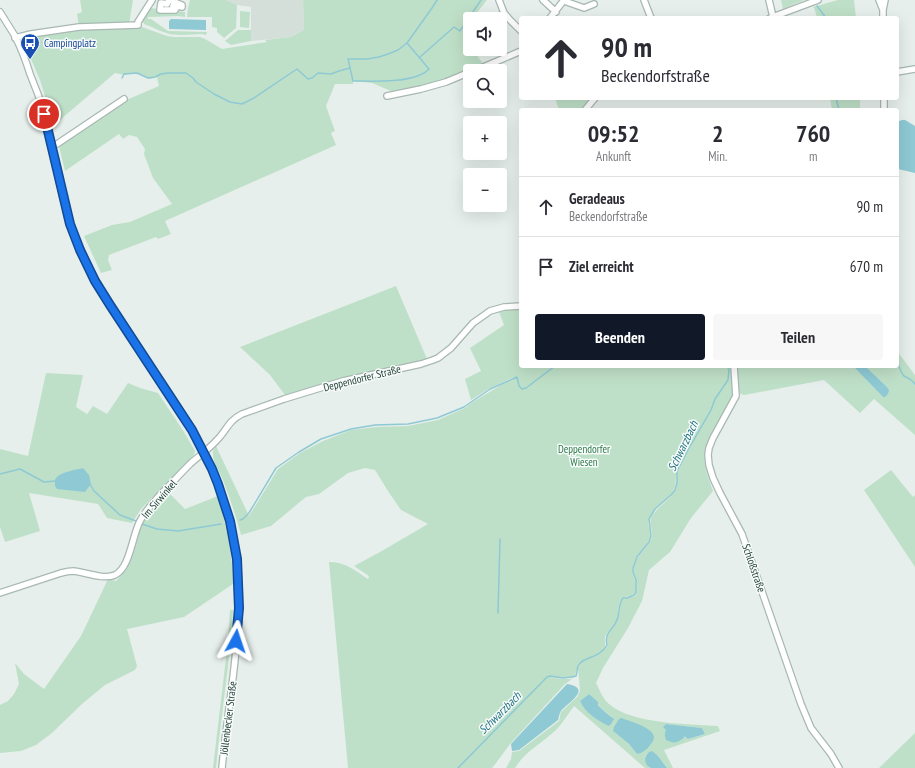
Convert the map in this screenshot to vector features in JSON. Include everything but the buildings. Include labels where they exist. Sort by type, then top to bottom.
[{"type":"street","points":[[15,38],[31,34],[79,27],[138,25],[138,22],[152,0]]},
{"type":"street","points":[[499,0],[504,12]]},
{"type":"street","points":[[543,0],[556,12]]},
{"type":"street","points":[[552,16],[564,0],[584,8],[594,4]]},
{"type":"street","points":[[644,0],[650,16]]},
{"type":"street","points":[[769,0],[771,16]]},
{"type":"street","points":[[776,16],[818,0]]},
{"type":"street","points":[[879,0],[883,10]]},
{"type":"street","points":[[883,16],[885,0]]},
{"type":"street","name":"Jöllenbecker Straße","points":[[0,12],[24,56],[34,83],[52,145],[70,224],[80,250],[95,281],[192,430],[212,469],[224,501],[235,544],[238,572],[239,608],[222,768]]},
{"type":"street","points":[[507,16],[519,29]]},
{"type":"street","points":[[490,64],[519,52]]},
{"type":"street","points":[[899,72],[915,69]]},
{"type":"street","points":[[387,96],[421,90],[463,75]]},
{"type":"street","points":[[52,145],[57,144],[124,99]]},
{"type":"street","points":[[587,108],[593,100]]},
{"type":"street","name":"Deppendorfer Straße","points":[[204,452],[220,437],[232,421],[242,414],[284,399],[343,381],[434,360],[451,348],[473,323],[490,311],[504,307],[519,306]]},
{"type":"street","name":"Schloßstraße","points":[[734,368],[736,396],[712,438],[708,455],[709,465],[720,493],[742,534],[801,704],[811,728],[831,754],[839,768]]},
{"type":"street","name":"Im Sirwinkel","points":[[0,593],[68,571],[106,577],[119,572],[125,564],[137,525],[146,510],[204,452]]},
{"type":"shaded area","points":[[226,0],[303,0],[304,30],[291,37],[251,41],[251,7],[237,5]]},
{"type":"green space","points":[[80,0],[133,0],[129,24],[79,26],[77,14],[82,12]]},
{"type":"green space","points":[[190,0],[226,0],[237,5],[236,28],[224,38],[217,32],[217,28],[212,27],[212,17],[187,17]]},
{"type":"green space","points":[[303,0],[487,0],[478,12],[463,12],[463,56],[477,56],[483,64],[463,64],[463,73],[439,82],[403,90],[391,91],[372,83],[353,81],[353,84],[335,84],[326,106],[335,131],[331,133],[336,145],[165,221],[171,234],[158,239],[156,237],[109,255],[108,260],[112,270],[101,273],[84,236],[112,225],[130,222],[172,204],[153,178],[144,154],[145,149],[137,137],[129,135],[123,139],[119,134],[65,171],[59,146],[124,101],[159,86],[157,77],[150,79],[137,73],[124,75],[115,73],[54,125],[40,80],[22,38],[29,35],[80,28],[139,26],[167,36],[200,37],[222,49],[267,42],[265,40],[291,37],[304,30]]},
{"type":"green space","points":[[781,0],[804,0],[783,9]]},
{"type":"green space","points":[[838,0],[854,0],[856,16],[817,16],[813,7]]},
{"type":"green space","points":[[150,8],[185,12],[185,17],[148,17],[148,19],[151,19],[168,31],[207,32],[206,35],[174,35],[144,24],[143,18]]},
{"type":"green space","points":[[240,11],[250,12],[249,28],[240,27]]},
{"type":"green space","points":[[238,30],[251,30],[251,41],[231,45],[225,41]]},
{"type":"green space","points":[[556,100],[590,100],[584,108],[558,108]]},
{"type":"green space","points":[[830,100],[860,100],[860,108],[832,108]]},
{"type":"green space","points":[[396,286],[427,359],[344,377],[285,395],[270,375],[240,347]]},
{"type":"green space","name":"Deppendorfer Wiesen","points":[[519,308],[519,368],[731,368],[735,391],[734,396],[710,438],[705,456],[706,471],[713,491],[691,518],[670,552],[649,570],[642,601],[628,628],[603,668],[596,683],[603,697],[609,704],[619,711],[631,716],[660,722],[718,726],[720,731],[664,750],[673,768],[667,768],[658,756],[652,752],[646,755],[645,759],[647,764],[652,768],[645,768],[574,706],[557,729],[529,752],[515,768],[506,768],[511,759],[512,752],[519,751],[559,721],[561,712],[577,697],[580,691],[578,668],[585,661],[597,656],[603,651],[594,657],[583,661],[577,669],[575,676],[572,678],[550,677],[572,679],[565,684],[510,744],[492,768],[348,768],[329,562],[345,565],[368,579],[369,576],[354,566],[428,524],[401,510],[375,470],[365,468],[348,473],[319,494],[306,497],[271,526],[241,535],[223,480],[216,466],[213,451],[216,446],[249,516],[278,469],[300,453],[323,441],[351,430],[376,427],[408,426],[438,420],[465,408],[514,377],[488,389],[471,400],[465,379],[481,371],[470,348],[504,325],[499,312]],"holes":[[[692,442],[693,443],[677,473],[677,484],[674,492],[652,516],[652,537],[635,563],[634,567],[637,583],[637,591],[635,596],[623,599],[621,601],[618,619],[608,634],[608,645],[603,651],[605,637],[618,617],[621,599],[630,596],[635,592],[636,583],[632,569],[634,562],[647,544],[650,537],[648,524],[649,517],[655,508],[667,498],[674,489],[677,471]],[[589,694],[605,712],[614,718],[580,701]],[[666,724],[702,728],[705,734],[688,739],[684,736],[666,730]],[[613,731],[647,749],[637,754],[629,744]]]},
{"type":"green space","points":[[899,354],[915,375],[915,435],[874,399],[860,413],[824,380],[744,395],[741,394],[739,392],[736,368],[855,368],[883,397],[886,386],[867,368],[899,368]]},
{"type":"green space","points":[[46,373],[83,375],[76,407],[87,414],[93,406],[107,414],[128,383],[158,393],[195,451],[194,455],[141,509],[132,523],[107,518],[98,504],[29,493],[40,531],[5,542],[0,527],[0,449],[28,456]]},
{"type":"green space","points":[[891,470],[913,497],[915,495],[915,567],[864,490]]},
{"type":"green space","points":[[167,491],[185,509],[218,496],[224,518],[232,562],[233,584],[184,617],[127,629],[137,666],[135,670],[105,685],[82,704],[52,733],[36,745],[21,751],[0,753],[0,705],[8,701],[14,694],[19,684],[15,663],[24,674],[44,689],[81,636],[108,579],[116,581],[122,575],[129,561],[144,518],[150,509]]},
{"type":"green space","points":[[230,610],[233,610],[230,650],[216,768],[213,768],[228,641]]},
{"type":"green space","points":[[915,733],[915,768],[879,768]]},
{"type":"water","points":[[171,19],[206,20],[206,30],[169,29],[169,21]]},
{"type":"water","points":[[905,120],[915,126],[915,173],[899,169],[899,121]]},
{"type":"water","points":[[855,368],[867,368],[886,386],[889,390],[888,394],[883,397]]},
{"type":"water","points":[[83,468],[89,475],[91,484],[85,492],[57,489],[55,486],[55,480],[57,477],[63,473]]},
{"type":"water","points":[[567,684],[574,686],[578,689],[578,692],[573,700],[561,711],[558,720],[519,750],[512,751],[511,744]]},
{"type":"water","points":[[589,694],[598,702],[598,705],[605,712],[614,719],[609,726],[592,716],[582,705],[580,701]]},
{"type":"water","points":[[621,718],[645,727],[653,733],[654,737],[649,747],[641,753],[637,754],[629,744],[613,731],[614,727]]},
{"type":"water","points":[[666,724],[702,728],[705,734],[688,739],[684,736],[684,738],[679,741],[671,742],[666,740],[666,730],[663,727]]},
{"type":"water","points":[[652,751],[667,768],[651,768],[646,764],[646,756]]},
{"type":"waterway","points":[[407,43],[429,69],[425,73],[407,79],[353,81],[348,59],[367,59],[379,57],[398,50],[407,43],[437,0]]},
{"type":"waterway","points":[[420,57],[454,27],[460,31],[481,0]]},
{"type":"waterway","name":"Schwarzbach","points":[[817,6],[824,16]]},
{"type":"waterway","points":[[122,78],[124,74],[137,73],[148,78],[168,73],[186,73],[214,94],[230,102],[242,104],[254,98],[297,69],[308,79],[312,78],[318,73],[331,74],[350,68]]},
{"type":"waterway","name":"Schwarzbach","points":[[836,100],[838,108]]},
{"type":"waterway","points":[[899,365],[904,376],[915,384]]},
{"type":"waterway","points":[[240,520],[249,513],[276,468],[321,439],[351,429],[375,425],[408,424],[437,418],[464,407],[490,389],[517,377],[519,386],[522,389],[526,388],[552,368]]},
{"type":"waterway","name":"Schwarzbach","points":[[458,768],[547,677],[563,678],[576,676],[578,666],[584,660],[604,650],[607,645],[606,640],[608,634],[617,620],[621,600],[634,595],[636,592],[636,580],[633,568],[637,557],[649,542],[651,536],[649,519],[655,509],[675,490],[677,483],[677,471],[711,410],[715,399],[728,380],[728,368]]},
{"type":"waterway","points":[[0,474],[20,469],[44,482],[56,481]]},
{"type":"waterway","points":[[90,484],[94,491],[120,515],[136,521]]},
{"type":"waterway","points":[[142,524],[157,529],[178,531],[221,524]]},
{"type":"waterway","points":[[498,613],[500,539]]},
{"type":"place","name":"Campingplatz","points":[[30,60]]},
{"type":"route","points":[[44,114],[70,224],[80,250],[95,281],[192,430],[204,452],[218,484],[230,521],[237,559],[239,608],[236,641]]}]
